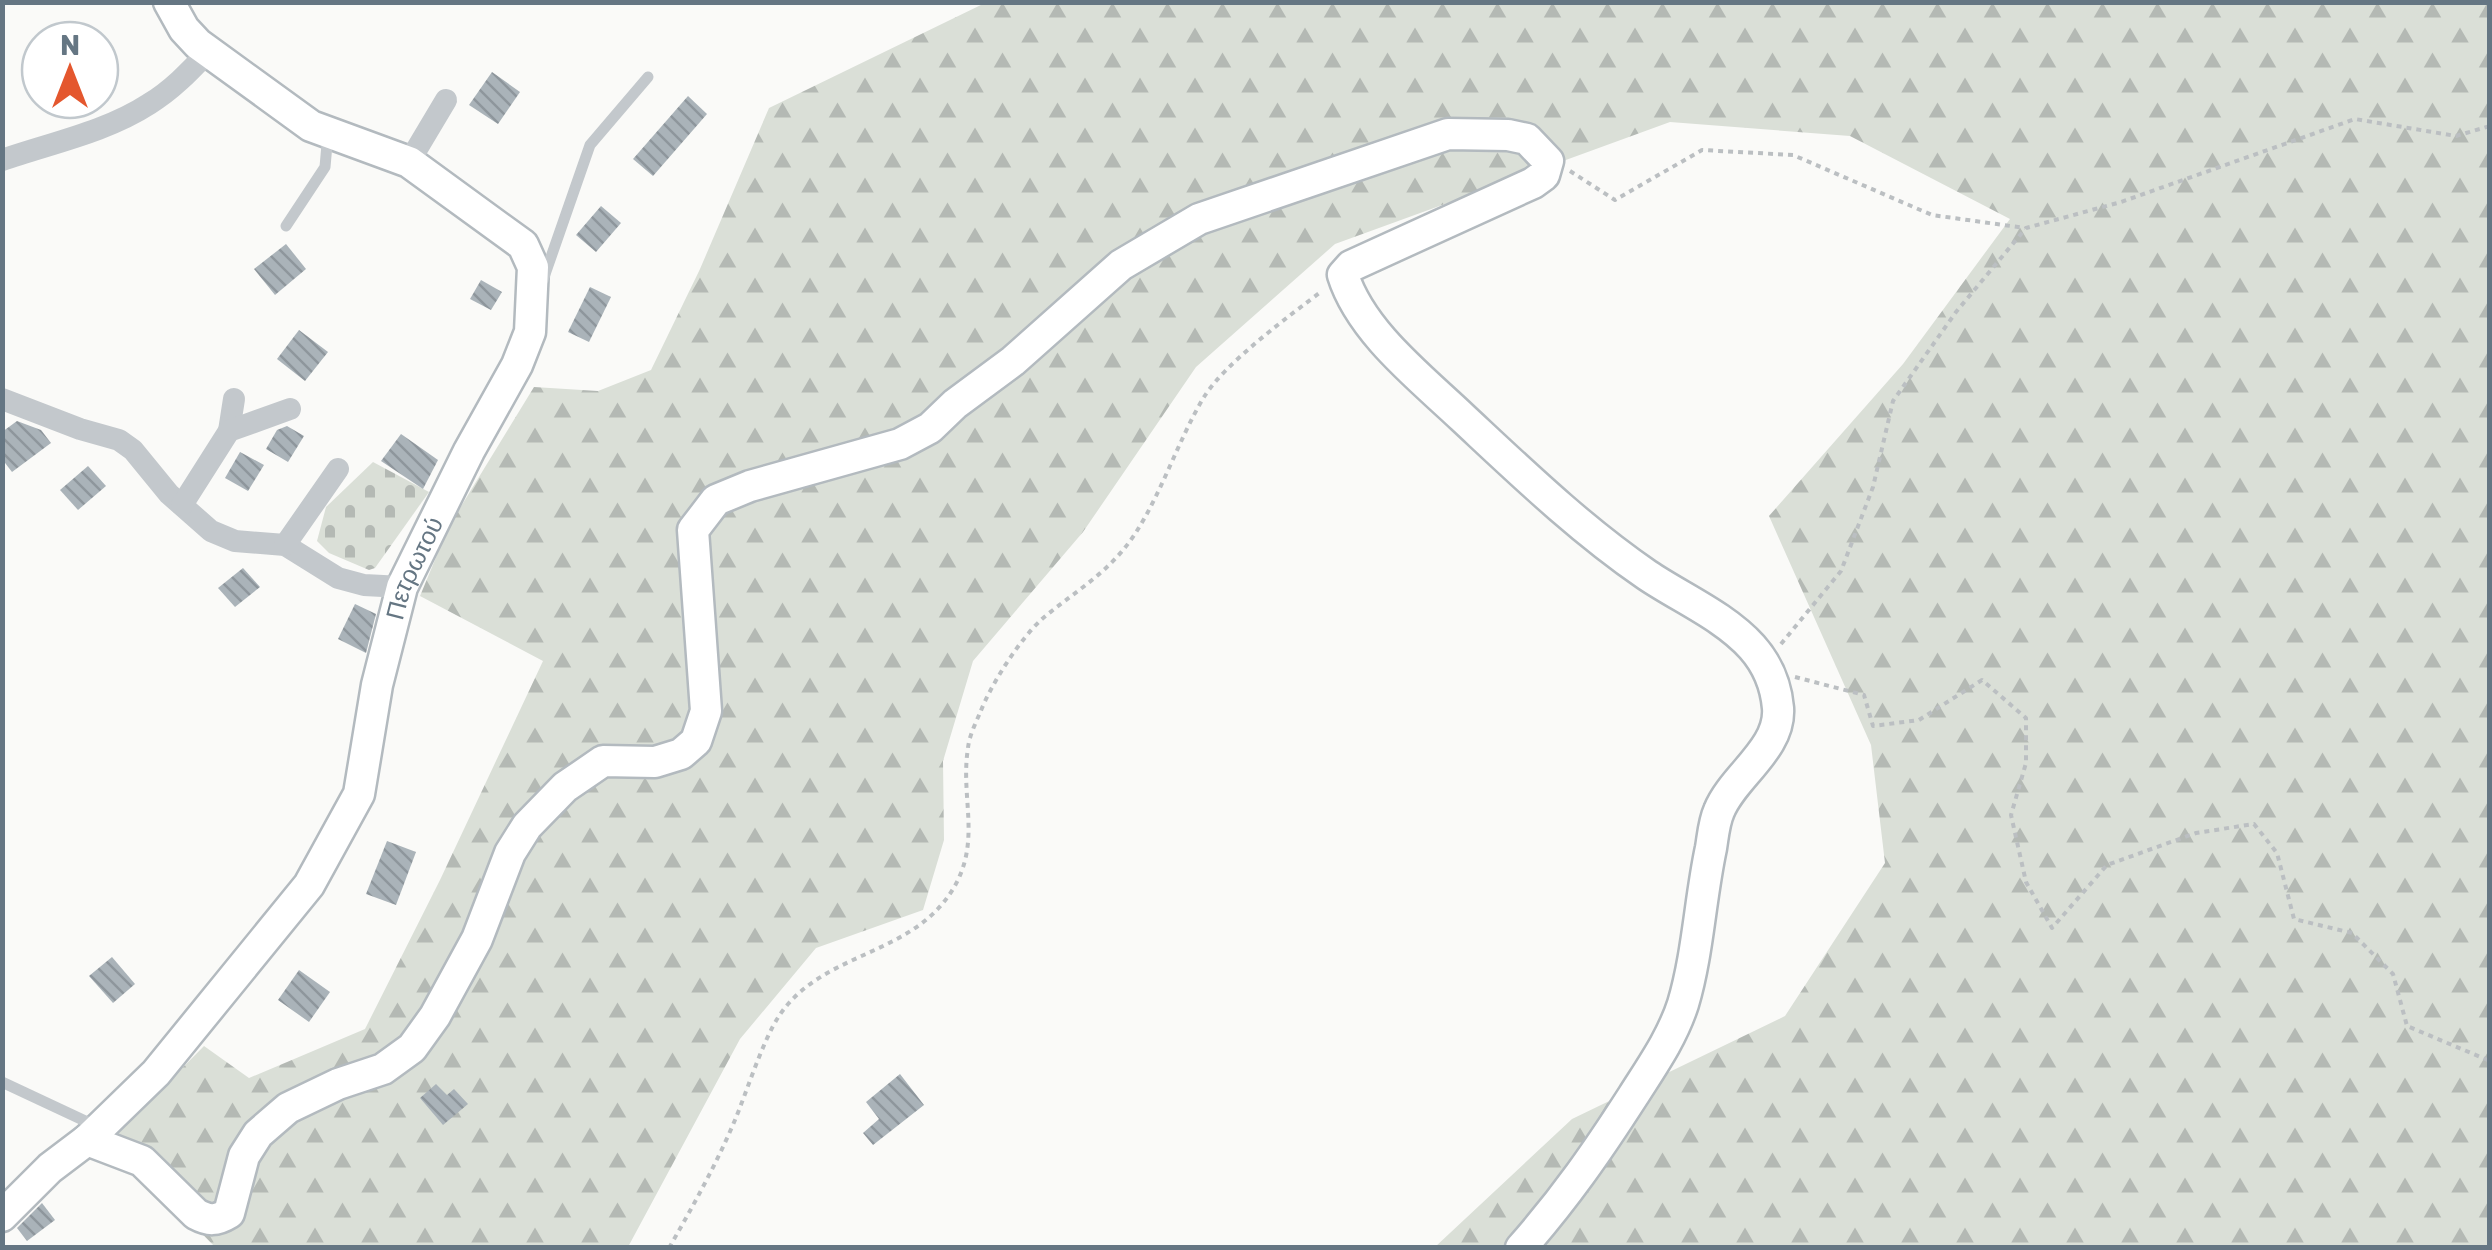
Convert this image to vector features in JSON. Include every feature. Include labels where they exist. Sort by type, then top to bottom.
[{"type":"street","name":"Πετρωτού","points":[[2,1216],[156,1074],[310,885],[359,794],[376,685],[402,587],[517,365],[530,332],[533,267],[522,245],[410,162],[310,126],[208,52],[184,30],[170,2]]},
{"type":"street","points":[[2,160],[105,126],[146,106],[178,84],[208,52]]},
{"type":"street","points":[[410,162],[446,100]]},
{"type":"street","points":[[93,1134],[142,1161],[196,1214],[207,1220],[219,1220],[229,1214],[244,1156],[258,1134],[288,1108],[338,1084],[383,1069],[412,1048],[435,1016],[477,938],[497,883],[527,826],[565,787],[603,762],[655,762],[681,754],[696,741],[706,711],[692,530],[716,500],[750,486],[900,444],[930,428],[1121,266],[1199,219],[1448,134],[1508,135],[1527,140],[1542,152],[1548,161],[1544,175],[1533,184],[1361,261],[1342,275],[1354,302],[1382,338],[1528,479],[1646,574],[1736,632],[1770,670],[1778,707],[1778,724],[1768,743],[1719,810],[1699,904],[1690,974],[1671,1037],[1568,1195],[1521,1248]]},
{"type":"street","points":[[2,399],[119,440],[210,531],[235,541],[285,545],[338,578],[402,587]]},
{"type":"street","points":[[182,505],[229,430],[234,399]]},
{"type":"street","points":[[229,430],[290,410]]},
{"type":"street","points":[[285,545],[338,469]]},
{"type":"lane","points":[[532,307],[590,145],[648,77]]},
{"type":"lane","points":[[286,226],[324,167],[328,132]]},
{"type":"lane","points":[[2,1082],[93,1134]]},
{"type":"path","points":[[1542,152],[1615,200],[1702,150],[1774,154],[1792,156],[1932,215],[2026,228],[2121,202],[2355,119],[2456,136],[2490,126]]},
{"type":"path","points":[[2026,228],[1956,312],[1893,401],[1872,487],[1841,571],[1783,640],[1770,670],[1864,694],[1872,726],[1918,720],[1982,680],[2026,718],[2026,764],[2011,815],[2026,882],[2052,928],[2107,864],[2196,833],[2254,824],[2277,853],[2294,919],[2352,934],[2393,974],[2407,1026],[2490,1061]]},
{"type":"path","points":[[669,1248],[715,1167],[779,1016],[810,984],[848,961],[890,946],[932,917],[955,887],[970,840],[968,747],[981,708],[1006,666],[1039,621],[1087,585],[1124,549],[1150,507],[1174,451],[1207,392],[1269,332],[1342,275]]},
{"type":"green space","points":[[985,3],[2489,3],[2489,1247],[1435,1247],[1572,1119],[1785,1016],[1885,863],[1871,745],[1769,516],[1903,364],[2010,219],[1850,136],[1670,122],[1335,244],[1196,367],[1083,532],[973,661],[943,761],[944,840],[923,910],[816,948],[740,1039],[628,1247],[215,1247],[111,1140],[204,1046],[249,1078],[365,1029],[543,661],[420,596],[449,526],[534,387],[598,391],[651,370],[700,269],[769,108]]},
{"type":"green space","points":[[373,462],[429,492],[375,568],[369,570],[329,553],[317,541],[326,507]]},
{"type":"building","points":[[492,72],[520,92],[498,124],[469,105]]},
{"type":"building","points":[[688,96],[707,114],[653,176],[633,159]]},
{"type":"building","points":[[601,206],[621,223],[596,252],[576,235]]},
{"type":"building","points":[[286,244],[306,269],[275,295],[254,269]]},
{"type":"building","points":[[481,280],[502,292],[491,310],[470,299]]},
{"type":"building","points":[[590,287],[611,297],[589,342],[568,332]]},
{"type":"building","points":[[299,330],[328,352],[305,381],[277,359]]},
{"type":"building","points":[[17,421],[41,430],[51,443],[12,472],[2,459],[2,432]]},
{"type":"building","points":[[287,426],[304,436],[288,462],[266,449],[277,430]]},
{"type":"building","points":[[401,434],[438,460],[423,489],[381,461]]},
{"type":"building","points":[[240,452],[264,465],[248,491],[225,478]]},
{"type":"building","points":[[88,466],[106,486],[78,510],[60,490]]},
{"type":"building","points":[[243,568],[260,587],[235,607],[218,588]]},
{"type":"building","points":[[355,604],[376,614],[366,653],[338,639]]},
{"type":"building","points":[[387,841],[416,852],[396,905],[366,894]]},
{"type":"building","points":[[112,957],[135,984],[113,1003],[89,976]]},
{"type":"building","points":[[299,970],[330,992],[309,1022],[278,1000]]},
{"type":"building","points":[[900,1074],[924,1105],[873,1145],[863,1133],[879,1119],[866,1102]]},
{"type":"building","points":[[436,1084],[447,1095],[454,1089],[468,1104],[443,1125],[420,1098]]},
{"type":"building","points":[[42,1203],[55,1220],[27,1241],[17,1228]]}]
